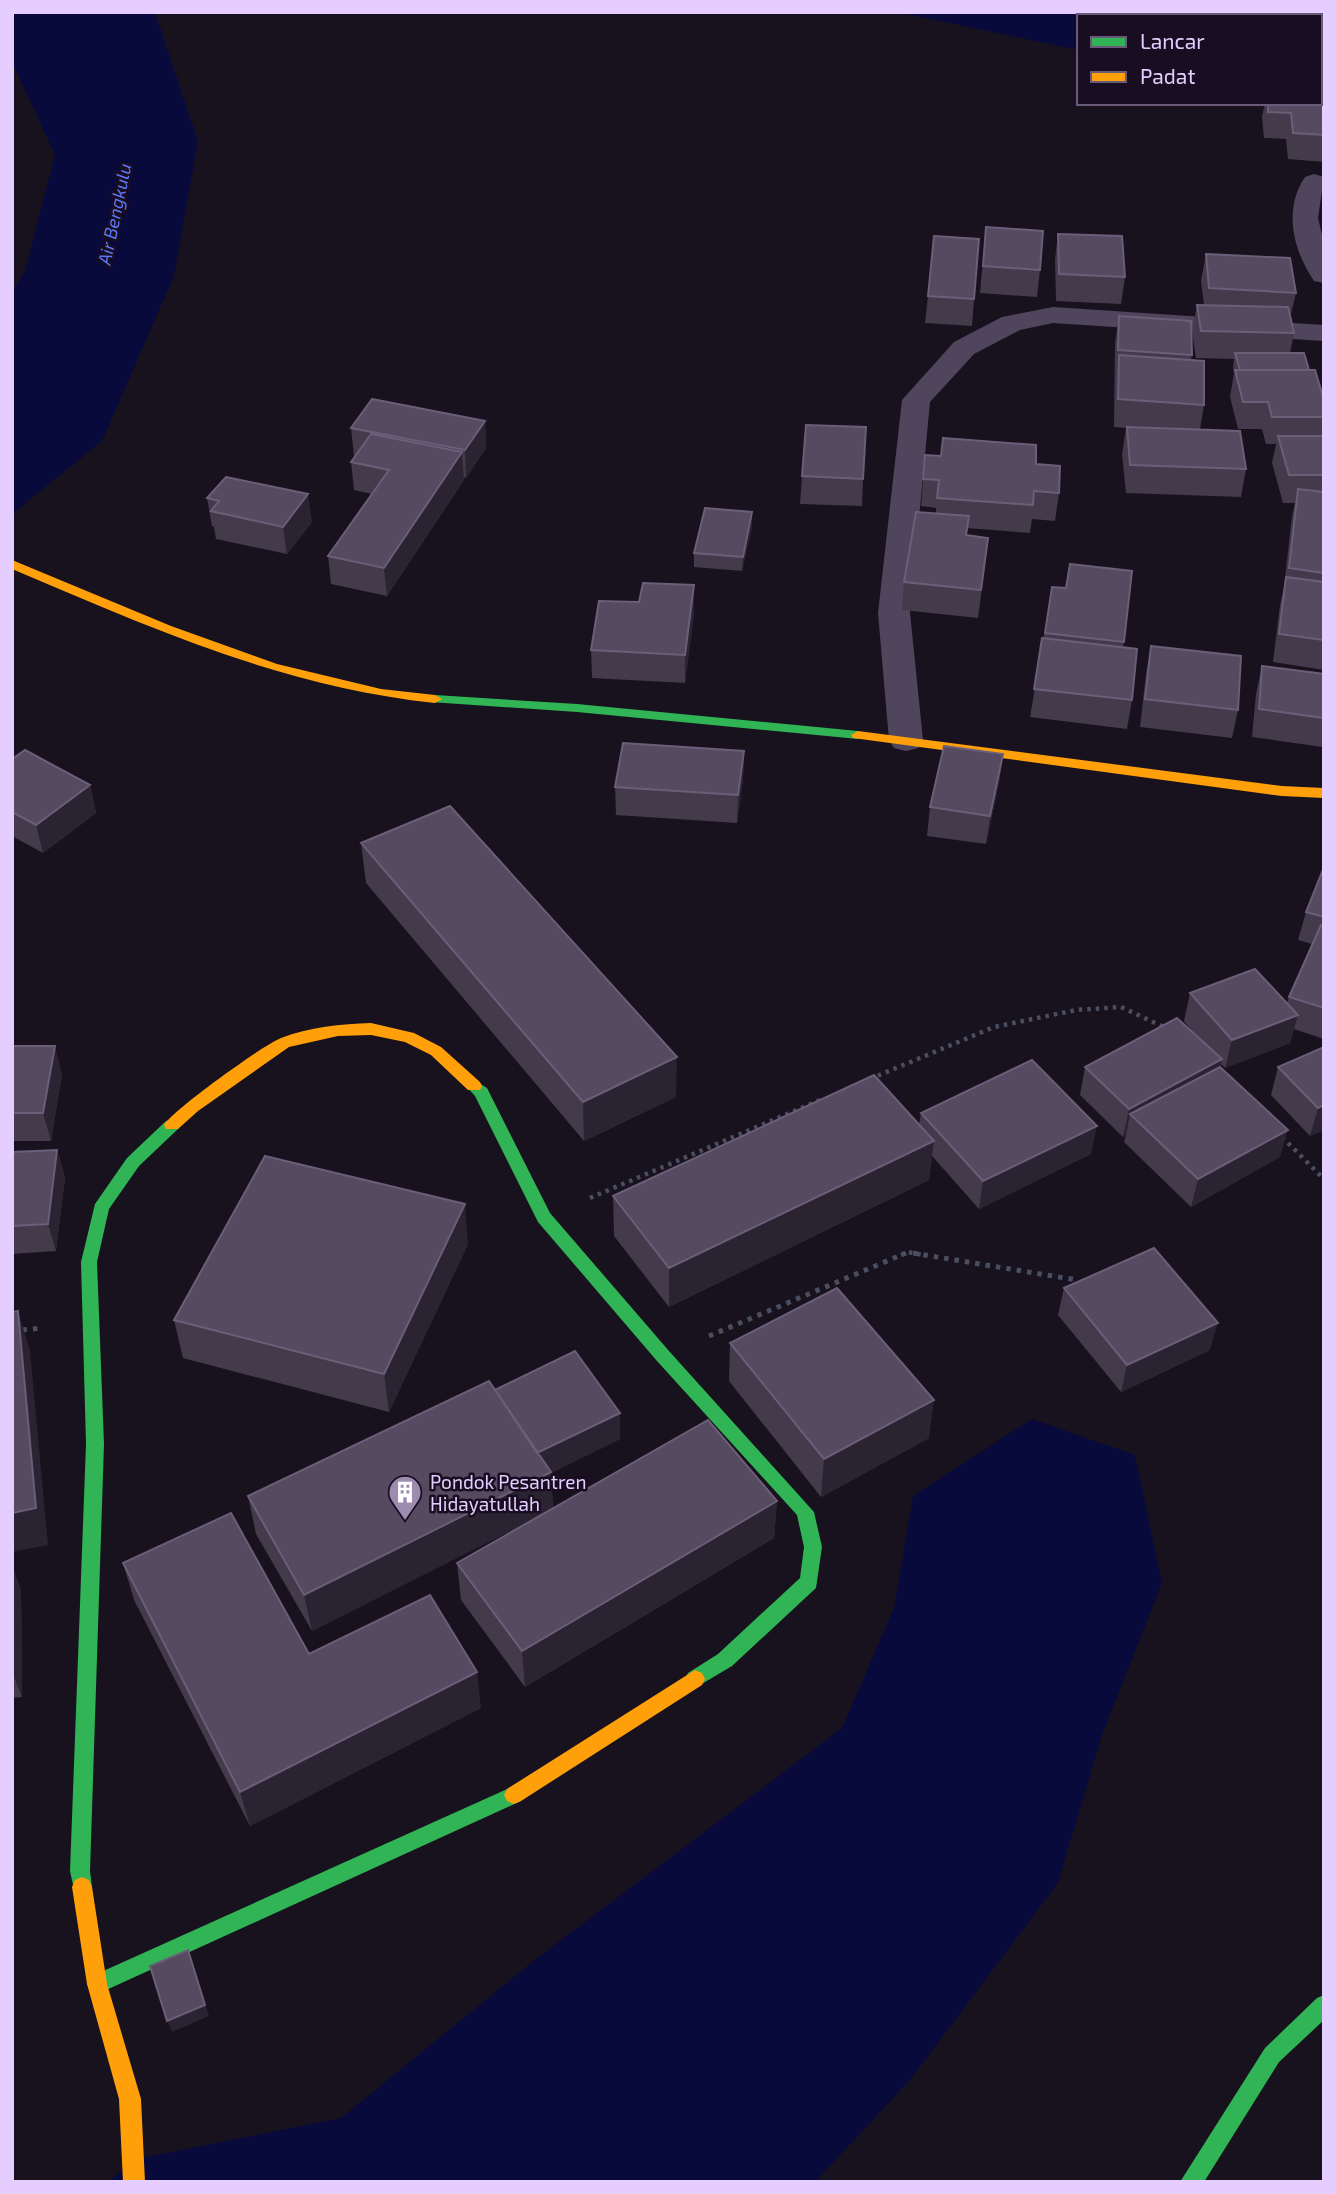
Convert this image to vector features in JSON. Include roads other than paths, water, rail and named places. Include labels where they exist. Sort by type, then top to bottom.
[{"type":"main road","points":[[12,564],[254,660],[327,681],[422,698],[577,708],[906,740],[1282,791],[1324,793]]},
{"type":"main road","points":[[1282,791],[1324,804]]},
{"type":"main road","points":[[97,1984],[505,1801],[725,1660],[809,1582],[814,1564],[814,1542],[806,1512],[663,1356],[544,1217],[481,1092],[436,1051],[408,1037],[371,1029],[338,1030],[284,1043],[192,1107],[133,1161],[101,1208],[89,1262],[94,1458],[80,1871],[97,1984],[130,2099],[134,2182]]},
{"type":"main road","points":[[1191,2182],[1272,2055],[1324,2005]]},
{"type":"street","points":[[1314,181],[1305,199],[1302,219],[1324,275]]},
{"type":"street","points":[[906,740],[894,613],[916,400],[964,348],[1012,323],[1053,315],[1324,333]]},
{"type":"water","name":"Air Bengkulu","points":[[12,12],[155,12],[198,141],[174,276],[102,441],[12,514],[12,292],[25,271],[55,155],[12,62]]},
{"type":"water","points":[[896,12],[1216,14],[1077,14],[1077,50]]},
{"type":"water","points":[[1032,1419],[1135,1455],[1162,1583],[1102,1735],[1058,1883],[910,2080],[815,2182],[109,2182],[131,2160],[341,2118],[536,1959],[842,1728],[894,1608],[913,1496]]},
{"type":"place","name":"Pondok Pesantren Hidayatullah","points":[[405,1522]]}]
